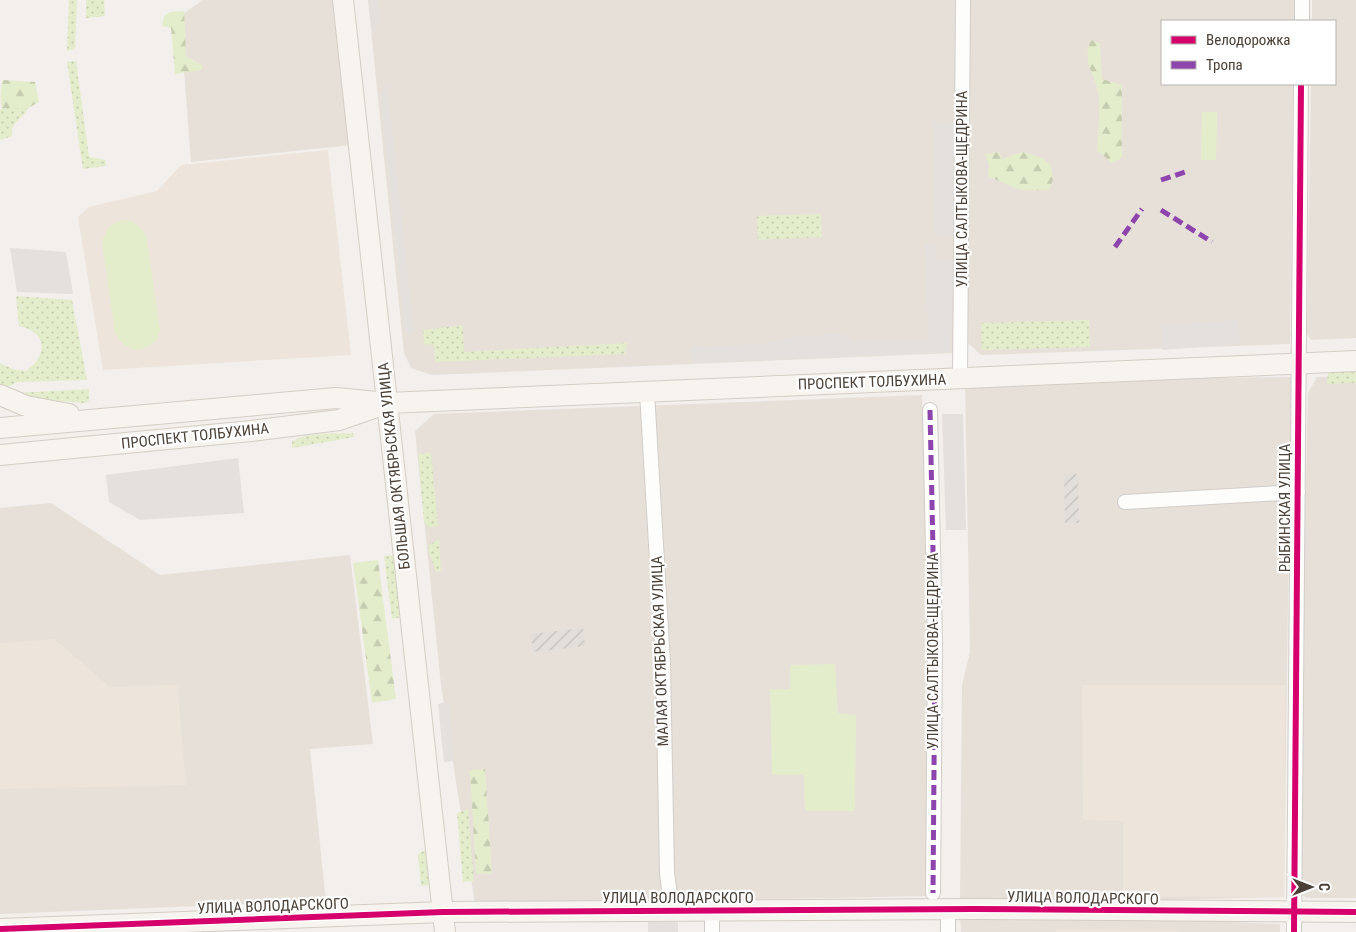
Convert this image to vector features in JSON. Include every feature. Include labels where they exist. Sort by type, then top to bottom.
[{"type":"main road","name":"БОЛЬШАЯ ОКТЯБРЬСКАЯ УЛИЦА","points":[[344,0],[445,932]]},
{"type":"main road","name":"ПРОСПЕКТ ТОЛБУХИНА","points":[[0,428],[103,417],[336,398],[387,403],[1356,361]]},
{"type":"main road","points":[[0,395],[26,406],[103,417]]},
{"type":"main road","name":"ПРОСПЕКТ ТОЛБУХИНА","points":[[0,455],[241,432],[319,422],[356,415],[387,403]]},
{"type":"main road","name":"УЛИЦА ВОЛОДАРСКОГО","points":[[0,929],[442,912],[948,909],[1356,912]]},
{"type":"street","name":"УЛИЦА САЛТЫКОВА-ЩЕДРИНА","points":[[960,378],[963,0]]},
{"type":"street","points":[[1302,0],[1302,20]]},
{"type":"street","name":"РЫБИНСКАЯ УЛИЦА","points":[[1294,932],[1301,85]]},
{"type":"street","name":"МАЛАЯ ОКТЯБРЬСКАЯ УЛИЦА","points":[[647,392],[663,663],[667,874],[672,910]]},
{"type":"street","name":"УЛИЦА САЛТЫКОВА-ЩЕДРИНА","points":[[930,410],[935,643],[933,893]]},
{"type":"street","points":[[1125,502],[1298,492]]},
{"type":"street","points":[[948,909],[948,932]]},
{"type":"street","points":[[712,910],[712,932]]},
{"type":"shaded area","points":[[203,0],[334,0],[351,145],[191,162],[180,16]]},
{"type":"shaded area","points":[[368,0],[959,0],[953,353],[432,375],[411,368],[404,353]]},
{"type":"shaded area","points":[[369,0],[378,0],[381,20],[372,34]]},
{"type":"shaded area","points":[[967,0],[1294,0],[1294,20],[1161,20],[1161,85],[1293,85],[1290,344],[981,355],[968,343]]},
{"type":"shaded area","points":[[1312,0],[1356,0],[1356,338],[1311,340],[1307,334],[1311,85],[1336,85],[1336,20],[1312,20]]},
{"type":"shaded area","points":[[387,83],[414,333],[405,334],[380,95]]},
{"type":"shaded area","points":[[934,123],[962,123],[962,235],[938,235],[934,229]]},
{"type":"shaded area","points":[[328,150],[351,355],[103,370],[78,217],[89,207],[157,191],[181,165]]},
{"type":"shaded area","points":[[925,243],[935,243],[936,260],[955,260],[950,352],[692,363],[690,347],[772,343],[788,337],[842,334],[853,341],[928,340]]},
{"type":"shaded area","points":[[10,248],[66,252],[73,294],[17,292]]},
{"type":"shaded area","points":[[1238,320],[1240,344],[1162,350],[1161,325]]},
{"type":"shaded area","points":[[1356,376],[1356,898],[1306,898],[1297,890],[1308,393],[1317,377]]},
{"type":"shaded area","points":[[1291,377],[1284,897],[960,905],[962,685],[970,652],[965,381]]},
{"type":"shaded area","points":[[922,395],[935,896],[475,904],[441,685],[415,431],[434,414]]},
{"type":"shaded area","points":[[942,414],[963,414],[966,530],[946,530]]},
{"type":"shaded area","points":[[238,458],[244,513],[140,520],[109,502],[106,475]]},
{"type":"shaded area","points":[[1064,474],[1078,474],[1079,523],[1065,523]]},
{"type":"shaded area","points":[[51,503],[160,575],[350,555],[373,744],[310,749],[326,901],[0,914],[0,508]]},
{"type":"shaded area","points":[[583,628],[585,646],[533,652],[531,634]]},
{"type":"shaded area","points":[[54,639],[110,687],[177,685],[186,785],[0,789],[0,643]]},
{"type":"shaded area","points":[[1082,685],[1285,685],[1284,897],[1123,896],[1123,821],[1083,820]]},
{"type":"shaded area","points":[[449,702],[454,761],[444,762],[438,704]]},
{"type":"shaded area","points":[[988,911],[1280,924],[1280,932],[961,932],[960,913]]},
{"type":"shaded area","points":[[648,922],[678,922],[678,932],[648,932]]},
{"type":"shaded area","points":[[1056,929],[1179,930],[1179,932],[1056,932]]},
{"type":"green space","points":[[69,0],[77,0],[75,49],[67,51]]},
{"type":"green space","points":[[86,0],[104,0],[105,16],[86,18]]},
{"type":"green space","points":[[184,11],[186,56],[202,65],[202,70],[175,74],[171,28],[162,26],[164,16],[170,12]]},
{"type":"green space","points":[[1091,40],[1100,43],[1102,79],[1122,85],[1122,158],[1112,163],[1097,150],[1099,99],[1087,56]]},
{"type":"green space","points":[[76,61],[89,157],[105,160],[106,166],[83,169],[67,62]]},
{"type":"green space","points":[[3,80],[35,82],[39,102],[28,108],[2,108],[1,87]]},
{"type":"green space","points":[[2,108],[28,108],[13,127],[12,136],[0,140],[0,110]]},
{"type":"green space","points":[[1202,112],[1217,112],[1216,160],[1201,160]]},
{"type":"green space","points":[[999,152],[1002,159],[1022,152],[1043,158],[1051,166],[1053,180],[1049,190],[1020,190],[988,176],[989,165],[985,154]]},
{"type":"green space","points":[[821,214],[822,237],[758,240],[757,216]]},
{"type":"green space","points":[[122,220],[133,221],[146,234],[160,330],[157,340],[146,348],[140,349],[129,348],[119,340],[115,333],[102,243],[109,228]]},
{"type":"green space","points":[[16,296],[72,300],[87,380],[18,382],[4,388],[0,386],[0,363],[13,369],[26,371],[33,365],[41,352],[42,345],[35,333],[19,326]]},
{"type":"green space","points":[[1089,320],[1090,347],[982,350],[981,323]]},
{"type":"green space","points":[[463,325],[464,352],[627,343],[625,354],[435,362],[434,345],[424,344],[423,330]]},
{"type":"green space","points":[[1356,370],[1356,383],[1327,384],[1328,371]]},
{"type":"green space","points":[[89,389],[89,401],[84,403],[48,400],[17,393]]},
{"type":"green space","points":[[353,433],[354,437],[292,448],[292,442],[304,437],[321,434]]},
{"type":"green space","points":[[431,452],[438,527],[428,527],[424,522],[418,454]]},
{"type":"green space","points":[[439,539],[441,571],[436,572],[428,549],[429,545]]},
{"type":"green space","points":[[395,555],[401,617],[392,619],[384,556]]},
{"type":"green space","points":[[378,560],[396,699],[372,703],[353,563]]},
{"type":"green space","points":[[835,664],[838,713],[856,715],[855,811],[805,811],[804,775],[772,775],[770,689],[790,689],[790,665]]},
{"type":"green space","points":[[485,769],[492,873],[476,874],[470,770]]},
{"type":"green space","points":[[468,809],[474,881],[463,882],[457,813]]},
{"type":"green space","points":[[425,850],[429,885],[421,886],[418,854]]},
{"type":"marked path","points":[[1161,180],[1185,172]]},
{"type":"marked path","points":[[1115,247],[1142,209]]},
{"type":"marked path","points":[[1161,210],[1212,242]]},
{"type":"marked path","points":[[930,410],[935,643],[933,893]]},
{"type":"cycle path","points":[[1294,932],[1301,85]]},
{"type":"cycle path","points":[[0,929],[443,912],[974,909],[1356,912]]}]
